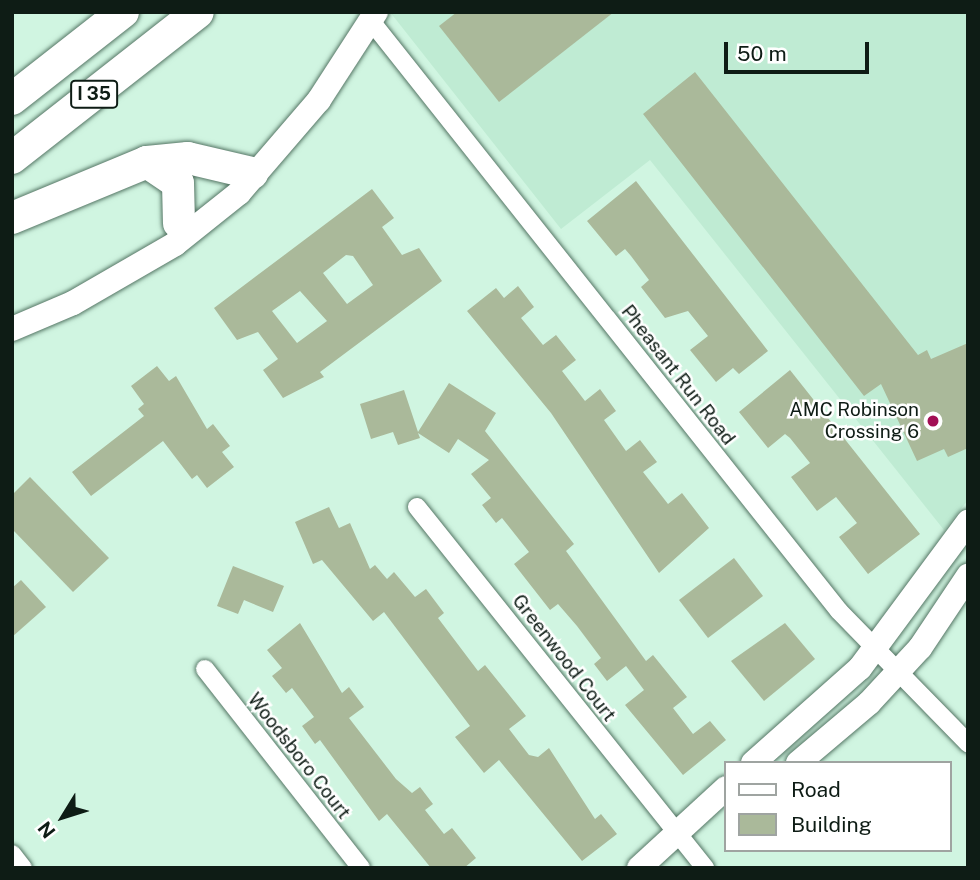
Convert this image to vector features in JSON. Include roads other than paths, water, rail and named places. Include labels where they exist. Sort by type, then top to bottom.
[{"type":"highway","name":"I 35","points":[[12,99],[123,12]]},
{"type":"highway","name":"I 35","points":[[12,158],[198,12]]},
{"type":"highway","points":[[12,218],[148,162],[188,158],[252,173]]},
{"type":"highway","points":[[148,162],[178,183],[179,223]]},
{"type":"street","points":[[12,329],[107,284],[175,244],[239,193],[252,173],[313,108],[373,17]]},
{"type":"street","name":"Pheasant Run Road","points":[[373,17],[839,611],[900,669],[968,743]]},
{"type":"street","points":[[107,284],[229,182],[252,173]]},
{"type":"street","name":"Greenwood Court","points":[[417,507],[705,868]]},
{"type":"street","points":[[755,761],[876,647],[968,522]]},
{"type":"street","points":[[799,761],[900,669],[968,576]]},
{"type":"street","name":"Woodsboro Court","points":[[205,669],[361,868]]},
{"type":"street","points":[[639,868],[678,836],[724,790]]},
{"type":"street","points":[[678,836],[724,810]]},
{"type":"street","points":[[12,854],[23,868]]},
{"type":"place","name":"AMC Robinson Crossing 6","points":[[933,421]]}]
